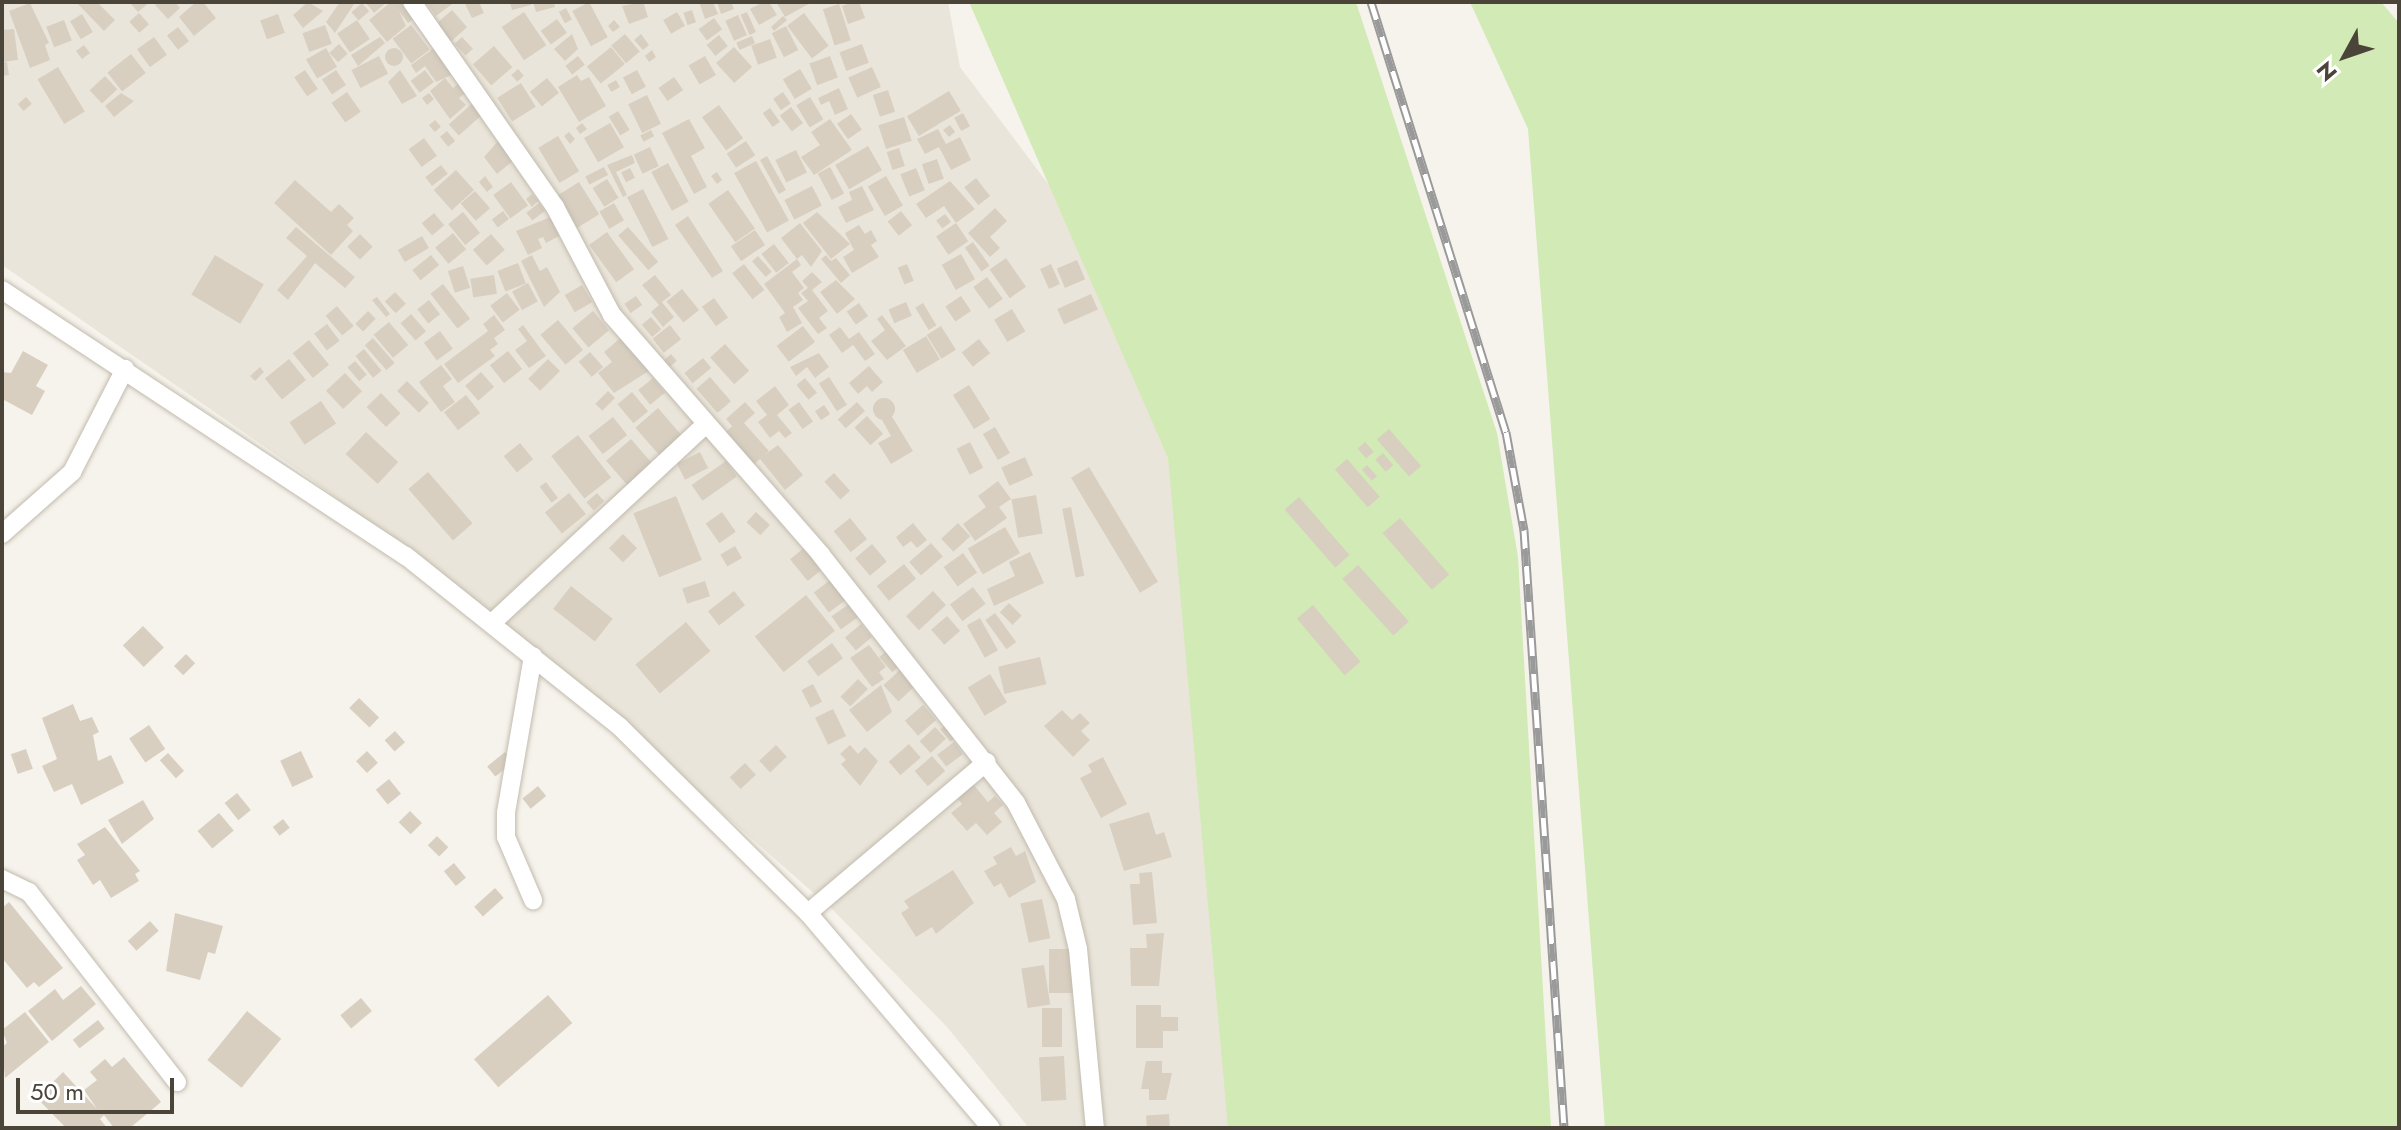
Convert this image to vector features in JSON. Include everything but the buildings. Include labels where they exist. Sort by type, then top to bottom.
[{"type":"street","points":[[412,2],[549,197],[606,307],[704,426],[821,555],[987,762],[1040,846],[1066,899],[1089,1035],[1095,1128]]},
{"type":"street","points":[[2,290],[394,548],[493,622],[620,727],[808,913],[991,1128]]},
{"type":"street","points":[[2,534],[72,472],[125,369]]},
{"type":"street","points":[[493,622],[704,426]]},
{"type":"street","points":[[533,656],[517,761],[507,791],[506,837],[533,900]]},
{"type":"street","points":[[808,913],[987,762]]},
{"type":"street","points":[[2,879],[29,892],[177,1082]]},
{"type":"shaded area","points":[[2,2],[948,2],[960,67],[1126,287],[1200,590],[1244,1128],[1029,1128],[947,1027],[833,910],[502,620],[301,472],[2,265]]},
{"type":"green space","points":[[969,2],[1356,2],[1497,433],[1518,557],[1551,1128],[1228,1128],[1168,458]]},
{"type":"green space","points":[[1470,2],[2381,2],[2399,23],[2399,1128],[1605,1128],[1528,129]]},
{"type":"railway","points":[[1371,2],[1506,432],[1524,530],[1564,1128]]}]
